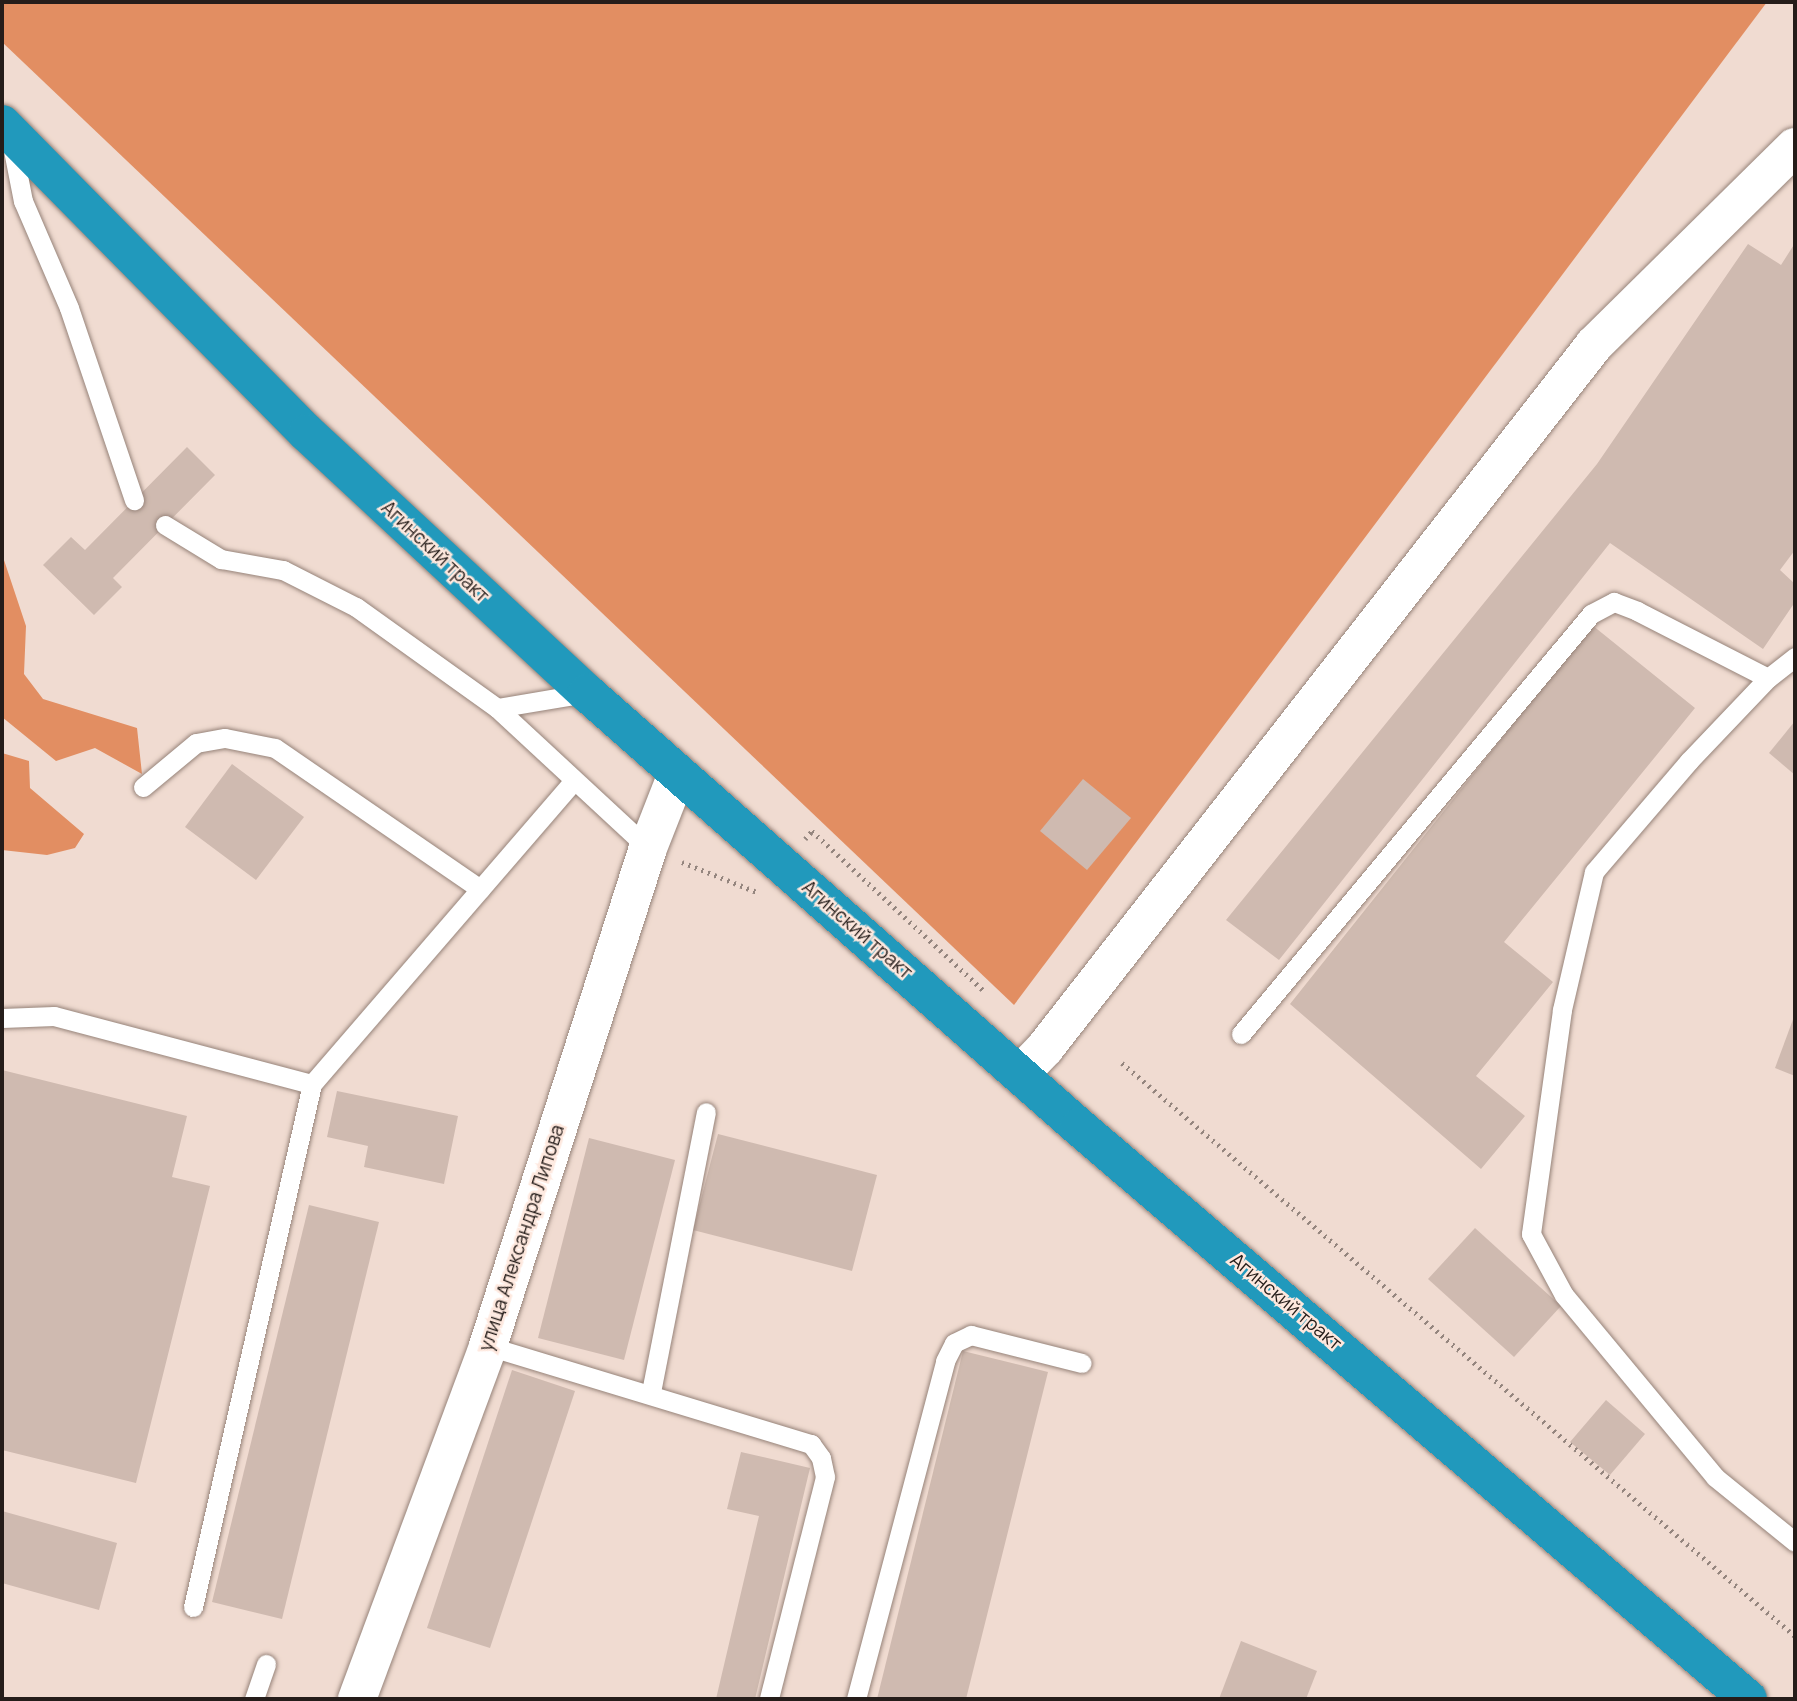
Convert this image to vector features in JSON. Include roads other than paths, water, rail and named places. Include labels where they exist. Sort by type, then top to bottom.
[{"type":"highway","name":"Агинский тракт","points":[[6,128],[307,433],[587,693],[1020,1074],[1748,1699]]},
{"type":"street","points":[[1020,1074],[1045,1048],[1594,345],[1795,147]]},
{"type":"street","name":"улица Александра Липова","points":[[356,1699],[488,1346],[648,848],[677,774]]},
{"type":"lane","points":[[6,128],[23,201],[69,308],[134,500]]},
{"type":"lane","points":[[165,525],[221,559],[283,570],[356,607],[497,709],[648,848]]},
{"type":"lane","points":[[1241,1034],[1591,614],[1614,602],[1637,611],[1768,678]]},
{"type":"lane","points":[[1795,657],[1768,678],[1689,761],[1594,872],[1562,1010],[1531,1234],[1564,1295],[1715,1477],[1795,1542]]},
{"type":"lane","points":[[497,709],[587,693]]},
{"type":"lane","points":[[143,787],[196,743],[225,738],[275,748],[480,889]]},
{"type":"lane","points":[[192,1608],[312,1084],[574,780]]},
{"type":"lane","points":[[2,1018],[54,1016],[312,1084]]},
{"type":"lane","points":[[650,1392],[706,1112]]},
{"type":"lane","points":[[856,1699],[945,1361],[954,1343],[971,1335],[1082,1363]]},
{"type":"lane","points":[[488,1346],[650,1392],[811,1444],[821,1458],[825,1477],[769,1699]]},
{"type":"lane","points":[[254,1699],[266,1664]]}]
